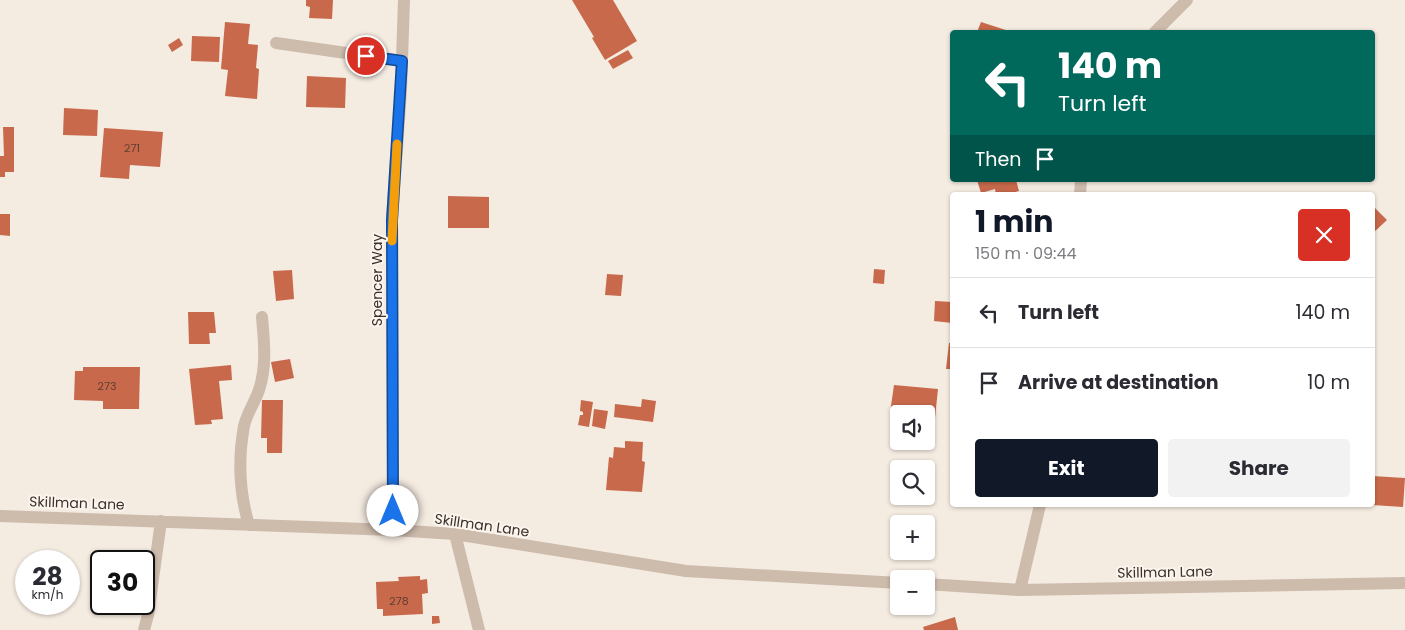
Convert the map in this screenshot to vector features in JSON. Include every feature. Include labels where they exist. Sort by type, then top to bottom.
[{"type":"street","name":"Spencer Way","points":[[393,530],[392,220],[404,0]]},
{"type":"street","points":[[1157,30],[1187,0]]},
{"type":"street","points":[[276,43],[402,61]]},
{"type":"street","points":[[249,525],[243,505],[240,466],[245,423],[260,389],[265,351],[262,317]]},
{"type":"street","points":[[1020,590],[1040,507]]},
{"type":"street","name":"Skillman Lane","points":[[0,516],[393,530],[455,534],[686,571],[890,582]]},
{"type":"street","points":[[144,630],[148,615],[161,522]]},
{"type":"street","points":[[455,534],[479,630]]},
{"type":"street","name":"Skillman Lane","points":[[935,585],[1020,590],[1405,583]]},
{"type":"building","points":[[306,0],[333,0],[332,19],[309,18],[310,7],[306,6]]},
{"type":"building","points":[[572,0],[613,0],[637,41],[605,60]]},
{"type":"building","points":[[225,22],[250,24],[248,44],[258,45],[256,68],[259,69],[257,99],[225,96],[228,70],[221,69]]},
{"type":"building","points":[[981,22],[1006,30],[978,30]]},
{"type":"building","points":[[192,36],[220,37],[219,62],[191,61]]},
{"type":"building","points":[[179,38],[183,45],[172,52],[168,45]]},
{"type":"building","points":[[628,50],[633,58],[613,69],[608,61]]},
{"type":"building","points":[[307,76],[346,78],[345,108],[306,107]]},
{"type":"building","points":[[64,108],[98,110],[97,136],[63,135]]},
{"type":"building","points":[[3,127],[14,127],[14,172],[5,172],[5,177],[0,177],[0,156],[4,156]]},
{"type":"building","points":[[104,128],[163,132],[160,167],[130,165],[129,179],[100,177]]},
{"type":"building","points":[[978,182],[1017,182],[1019,191],[996,192],[995,189],[981,192]]},
{"type":"building","points":[[448,196],[489,197],[489,228],[448,228]]},
{"type":"building","points":[[1375,208],[1387,220],[1375,231]]},
{"type":"building","points":[[0,214],[10,214],[10,236],[0,235]]},
{"type":"building","points":[[874,269],[885,270],[884,284],[873,283]]},
{"type":"building","points":[[292,270],[294,299],[276,301],[273,271]]},
{"type":"building","points":[[607,274],[623,275],[621,296],[605,295]]},
{"type":"building","points":[[935,301],[950,302],[950,323],[934,321]]},
{"type":"building","points":[[188,312],[214,312],[216,333],[209,333],[210,344],[189,344]]},
{"type":"building","points":[[949,343],[950,343],[950,369],[946,369]]},
{"type":"building","points":[[290,359],[294,378],[275,382],[271,362]]},
{"type":"building","points":[[231,365],[232,380],[219,381],[223,419],[211,420],[212,424],[195,425],[189,369]]},
{"type":"building","points":[[83,367],[140,367],[139,409],[103,409],[103,401],[74,400],[75,371],[83,371]]},
{"type":"building","points":[[894,385],[938,389],[935,418],[935,405],[891,405]]},
{"type":"building","points":[[642,399],[656,401],[653,422],[614,417],[615,404],[641,407]]},
{"type":"building","points":[[262,400],[283,400],[282,453],[267,453],[267,438],[261,438]]},
{"type":"building","points":[[581,400],[593,402],[589,427],[578,425],[580,415],[583,415],[583,412],[580,411]]},
{"type":"building","points":[[594,409],[608,411],[605,429],[592,426]]},
{"type":"building","points":[[625,441],[643,442],[642,461],[645,462],[642,492],[606,490],[609,457],[613,458],[614,447],[625,448]]},
{"type":"building","points":[[1375,476],[1405,478],[1403,507],[1375,505]]},
{"type":"building","points":[[420,576],[420,580],[427,579],[428,593],[422,594],[423,614],[383,616],[383,609],[377,609],[376,582],[399,581],[398,577]]},
{"type":"building","points":[[432,616],[439,616],[440,623],[432,624]]},
{"type":"building","points":[[955,617],[958,630],[924,630],[923,627]]},
{"type":"slow traffic","points":[[392,241],[397,144]]},
{"type":"route","points":[[366,56],[402,61],[392,220],[393,511]]}]
